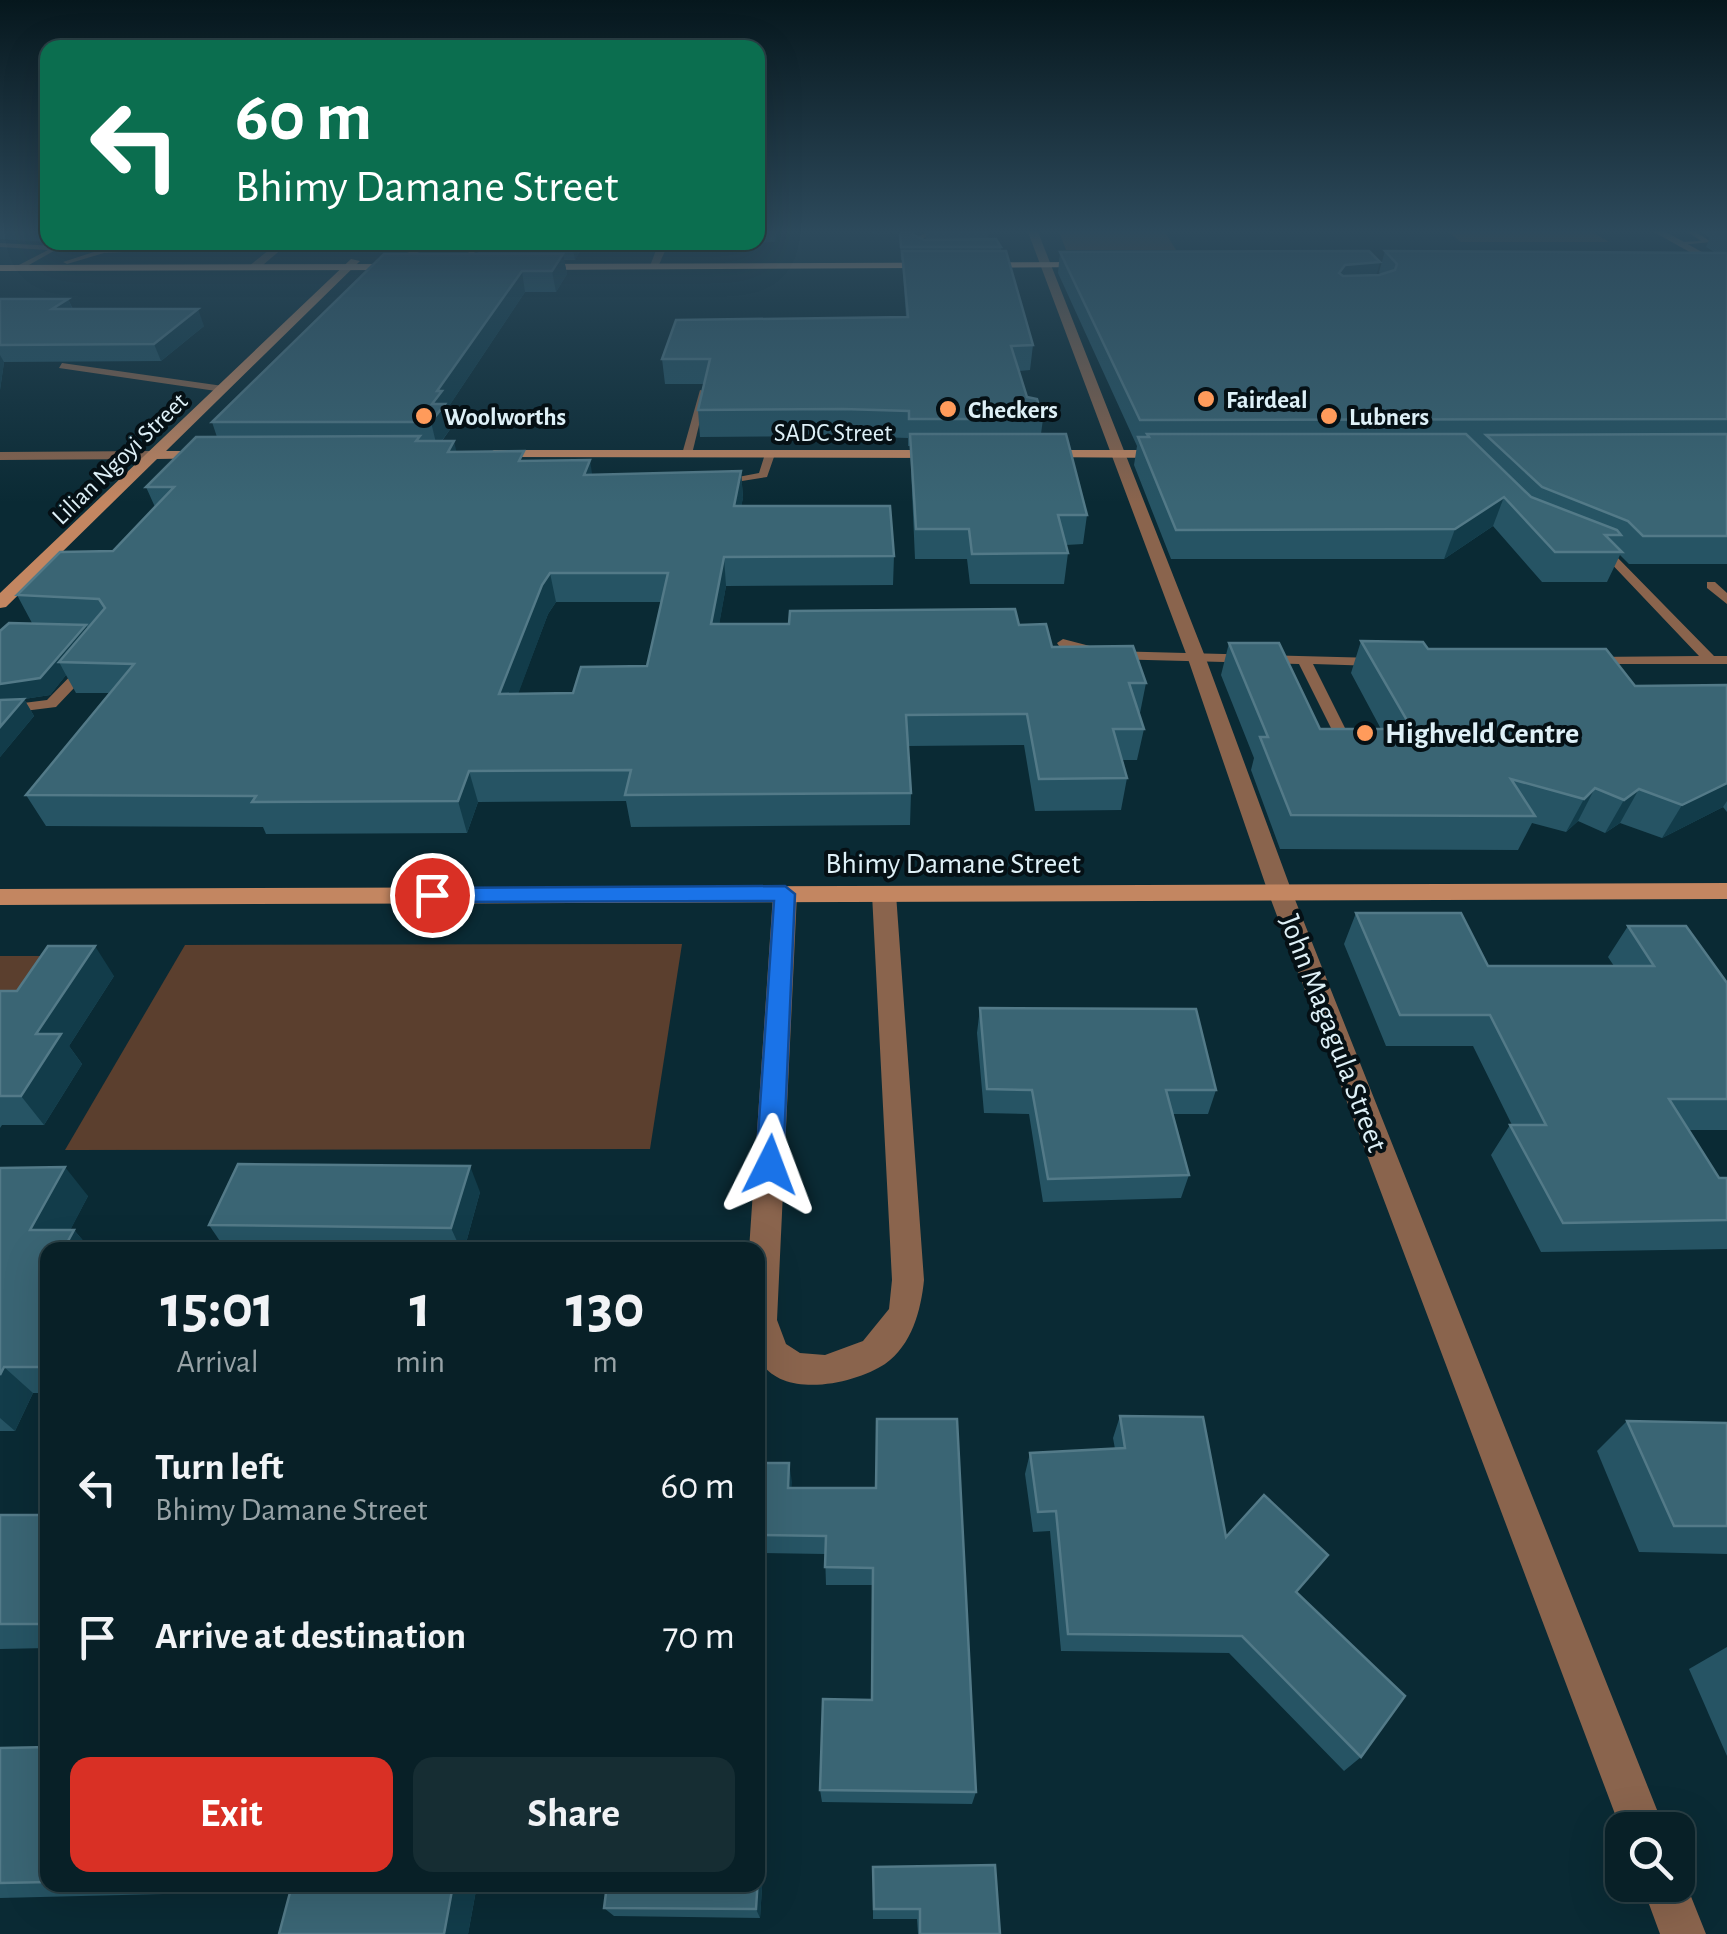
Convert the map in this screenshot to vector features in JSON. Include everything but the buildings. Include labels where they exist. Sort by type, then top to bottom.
[{"type":"main road","name":"Lilian Ngoyi Street","points":[[0,603],[292,322]]},
{"type":"main road","name":"SADC Street","points":[[480,454],[965,454]]},
{"type":"main road","points":[[1024,454],[1180,454]]},
{"type":"main road","points":[[154,456],[232,455]]},
{"type":"main road","name":"Bhimy Damane Street","points":[[0,897],[1727,891]]},
{"type":"street","name":"John Magagula Street","points":[[1067,322],[1120,454],[1280,892],[1636,1812]]},
{"type":"street","points":[[0,456],[154,456]]},
{"type":"street","points":[[765,1249],[785,894]]},
{"type":"street","points":[[765,1331],[773,1354],[794,1368],[824,1370],[875,1352],[904,1314],[908,1280],[884,894]]},
{"type":"street","points":[[1671,1902],[1684,1934]]},
{"type":"lane","points":[[62,366],[223,389]]},
{"type":"lane","points":[[687,454],[704,390]]},
{"type":"lane","points":[[704,483],[764,475],[770,454]]},
{"type":"lane","points":[[1592,548],[1609,555],[1710,660]]},
{"type":"lane","points":[[1727,584],[1711,585],[1727,600]]},
{"type":"lane","points":[[1063,643],[1109,655],[1384,662]]},
{"type":"lane","points":[[0,710],[51,704],[100,652]]},
{"type":"lane","points":[[1580,661],[1727,660]]},
{"type":"lane","points":[[1305,662],[1343,738]]},
{"type":"shaded area","points":[[682,944],[650,1149],[65,1150],[185,945]]},
{"type":"shaded area","points":[[0,956],[55,956],[0,1033]]},
{"type":"place","name":"Fairdeal","points":[[1206,399]]},
{"type":"place","name":"Checkers","points":[[948,409]]},
{"type":"place","name":"Woolworths","points":[[424,416]]},
{"type":"place","name":"Lubners","points":[[1329,416]]},
{"type":"place","name":"Highveld Centre","points":[[1365,733]]},
{"type":"route","points":[[432,895],[785,894],[770,1165]]}]
